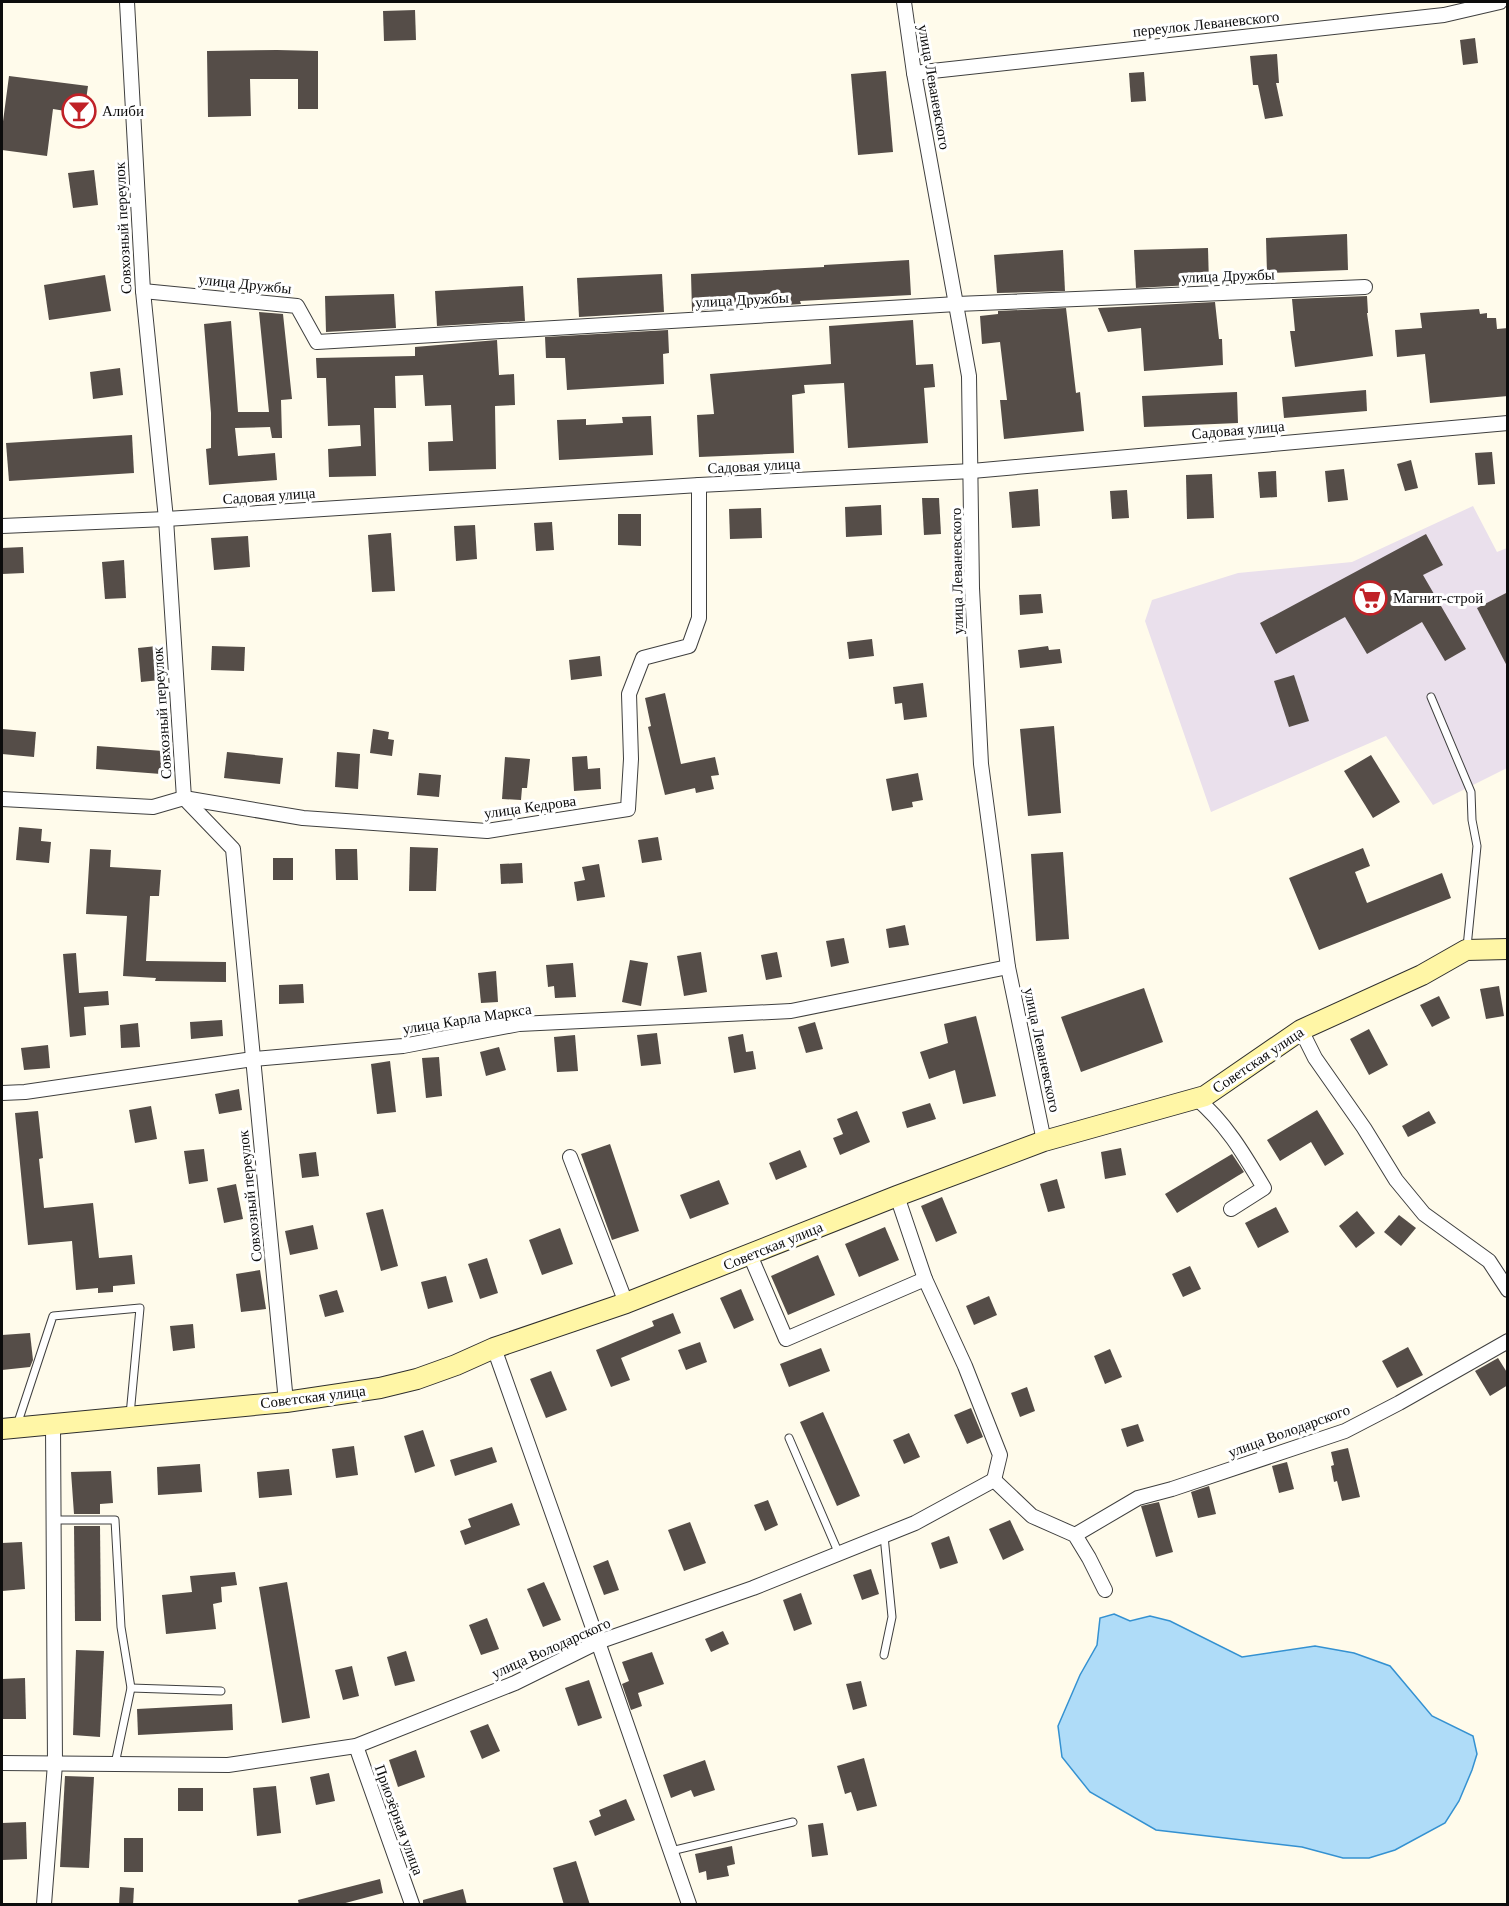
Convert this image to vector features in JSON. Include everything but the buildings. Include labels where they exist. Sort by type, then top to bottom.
[{"type":"street","name":"Совхозный переулок","points":[[127,2],[143,291],[166,519],[184,798],[233,849],[286,1402]]},
{"type":"street","name":"улица Леваневского","points":[[904,2],[914,73],[969,376],[972,588],[981,764],[1008,967],[1044,1141]]},
{"type":"street","name":"переулок Леваневского","points":[[914,73],[1444,15],[1500,2]]},
{"type":"street","name":"улица Дружбы","points":[[143,291],[297,306],[317,342],[957,304],[1365,287]]},
{"type":"street","name":"Садовая улица","points":[[2,526],[166,519],[699,485],[972,471],[1508,423]]},
{"type":"street","name":"улица Кедрова","points":[[2,799],[153,807],[184,798],[303,818],[487,831],[628,809],[632,759],[629,694],[632,685],[643,658],[689,646],[699,618],[699,485]]},
{"type":"street","name":"Советская улица","points":[[9,1429],[286,1402],[380,1388],[417,1379],[494,1348],[626,1304],[897,1196],[1044,1141],[1205,1096],[1301,1030],[1422,975],[1466,950],[1508,949]]},
{"type":"street","name":"улица Карла Маркса","points":[[2,1093],[25,1092],[253,1059],[403,1046],[519,1024],[791,1011],[1008,967]]},
{"type":"street","points":[[1301,1030],[1315,1058],[1364,1128],[1396,1180],[1424,1214],[1489,1261],[1508,1290]]},
{"type":"street","points":[[1196,1098],[1208,1108],[1233,1138],[1264,1188],[1231,1209]]},
{"type":"street","points":[[570,1157],[626,1304]]},
{"type":"street","points":[[897,1196],[925,1279],[965,1365],[1000,1455],[994,1480],[1032,1516],[1075,1535],[1105,1590]]},
{"type":"street","points":[[750,1255],[786,1339],[925,1279]]},
{"type":"street","name":"улица Володарского","points":[[1075,1535],[1138,1498],[1172,1489],[1345,1431],[1508,1341]]},
{"type":"street","points":[[494,1348],[688,1905]]},
{"type":"street","points":[[44,1905],[55,1764],[54,1425]]},
{"type":"street","name":"улица Володарского","points":[[2,1763],[228,1765],[356,1746],[515,1683],[598,1642],[753,1588],[884,1536],[915,1523],[994,1480]]},
{"type":"street","name":"Приозёрная улица","points":[[356,1746],[412,1905]]},
{"type":"lane","points":[[1431,697],[1472,792],[1472,820],[1477,846],[1466,950]]},
{"type":"lane","points":[[9,1429],[53,1316],[140,1308],[129,1417]]},
{"type":"lane","points":[[789,1438],[839,1554]]},
{"type":"lane","points":[[54,1520],[115,1520],[121,1627],[131,1688],[115,1764]]},
{"type":"lane","points":[[884,1536],[892,1617],[884,1655]]},
{"type":"lane","points":[[131,1688],[221,1690]]},
{"type":"lane","points":[[671,1851],[794,1822]]},
{"type":"shaded area","points":[[1473,506],[1497,552],[1507,548],[1507,768],[1433,805],[1386,736],[1211,812],[1145,621],[1152,600],[1238,573],[1352,562]]},
{"type":"water","points":[[1114,1614],[1130,1621],[1150,1616],[1170,1621],[1242,1657],[1315,1646],[1354,1653],[1390,1666],[1432,1716],[1473,1736],[1477,1754],[1459,1801],[1445,1823],[1395,1850],[1369,1858],[1343,1858],[1302,1847],[1156,1830],[1090,1792],[1062,1757],[1058,1726],[1080,1675],[1097,1645],[1100,1618]]},
{"type":"place","name":"Алиби","points":[[79,111]]},
{"type":"place","name":"Магнит-строй","points":[[1370,598]]}]
